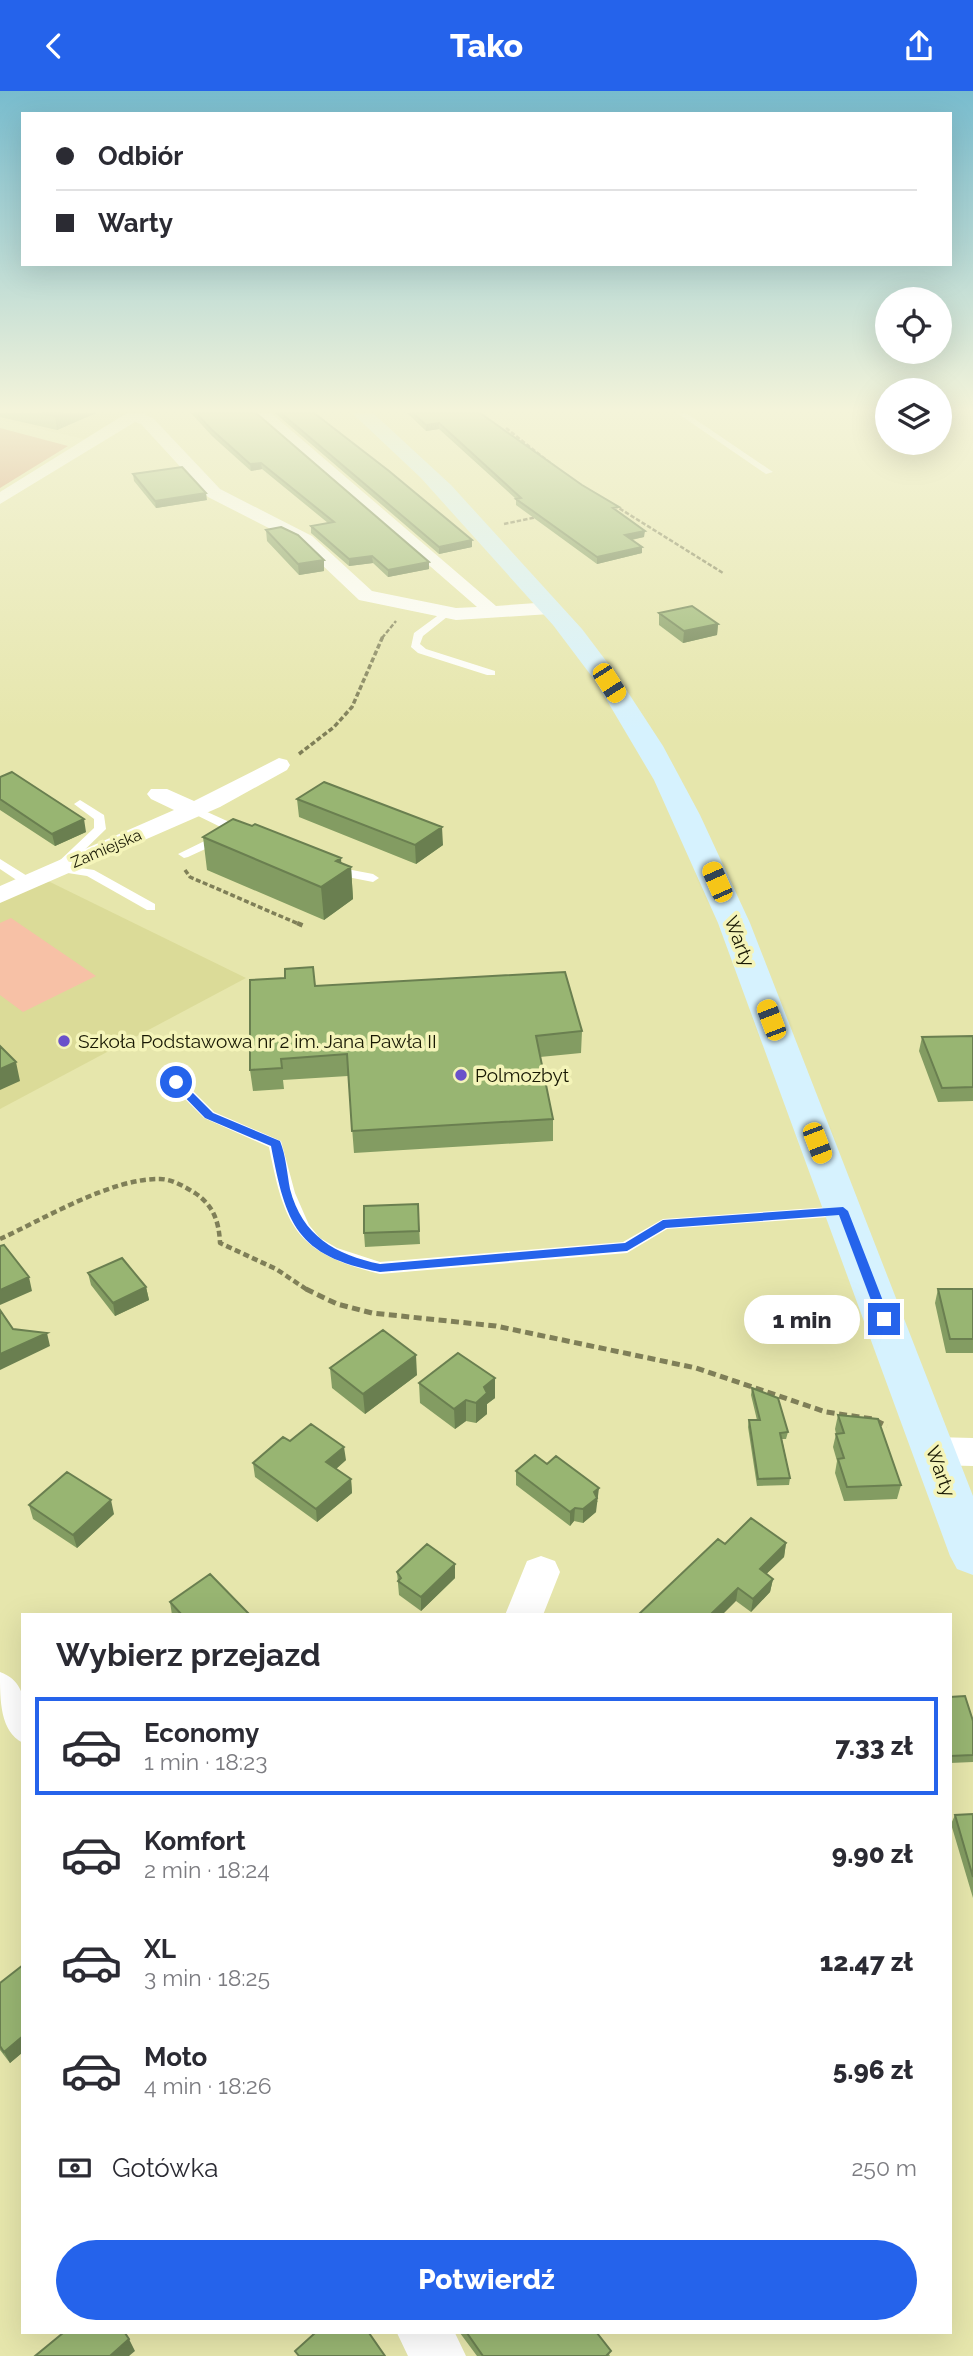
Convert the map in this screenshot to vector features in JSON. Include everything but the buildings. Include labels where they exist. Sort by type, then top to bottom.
[{"type":"main road","name":"Warty","points":[[470,519],[550,608],[609,683],[682,805],[734,923],[843,1211],[953,1451],[973,1556]]},
{"type":"street","points":[[264,519],[306,540],[366,596],[447,613],[491,613],[550,608]]},
{"type":"street","points":[[385,519],[485,604],[491,613]]},
{"type":"street","name":"Zamiejska","points":[[0,895],[203,806],[279,765]]},
{"type":"street","points":[[159,794],[203,806]]},
{"type":"street","points":[[525,1613],[541,1572]]},
{"type":"street","points":[[0,1690],[21,1722]]},
{"type":"street","points":[[425,2334],[439,2356]]},
{"type":"lane","points":[[447,613],[418,635],[415,645],[422,651],[491,673]]},
{"type":"lane","points":[[59,868],[100,829],[100,818],[80,804]]},
{"type":"lane","points":[[203,806],[237,830],[262,841]]},
{"type":"lane","points":[[184,854],[237,830]]},
{"type":"lane","points":[[313,862],[339,873],[373,878]]},
{"type":"lane","points":[[0,863],[28,882]]},
{"type":"lane","points":[[59,868],[90,873],[151,907]]},
{"type":"lane","points":[[176,1082],[209,1115],[276,1144],[285,1192],[301,1229],[330,1254],[371,1266],[627,1247],[663,1224],[843,1211]]},
{"type":"path","points":[[479,529],[528,519]]},
{"type":"path","points":[[636,519],[723,573]]},
{"type":"path","points":[[279,765],[337,725],[354,706],[378,640],[387,629]]},
{"type":"path","points":[[183,868],[190,877],[304,926]]},
{"type":"path","points":[[0,1238],[97,1195],[162,1179],[187,1188],[208,1201],[220,1223],[220,1243],[276,1269],[305,1289],[337,1304],[408,1319],[496,1326],[696,1368],[825,1412],[873,1419],[953,1451]]},
{"type":"shaded area","name":"Szkoła Podstawowa nr 2 im. Jana Pawła II","points":[[48,881],[246,978],[0,1109],[0,902]]},
{"type":"shaded area","points":[[11,918],[96,976],[23,1012],[0,995],[0,923]]},
{"type":"place","name":"Szkoła Podstawowa nr 2 im. Jana Pawła II","points":[[64,1041]]},
{"type":"place","name":"Polmozbyt","points":[[461,1075]]},
{"type":"route","points":[[176,1082],[209,1115],[276,1144],[285,1192],[301,1229],[330,1254],[352,1263],[380,1268],[627,1247],[663,1224],[843,1211],[884,1319]]}]
